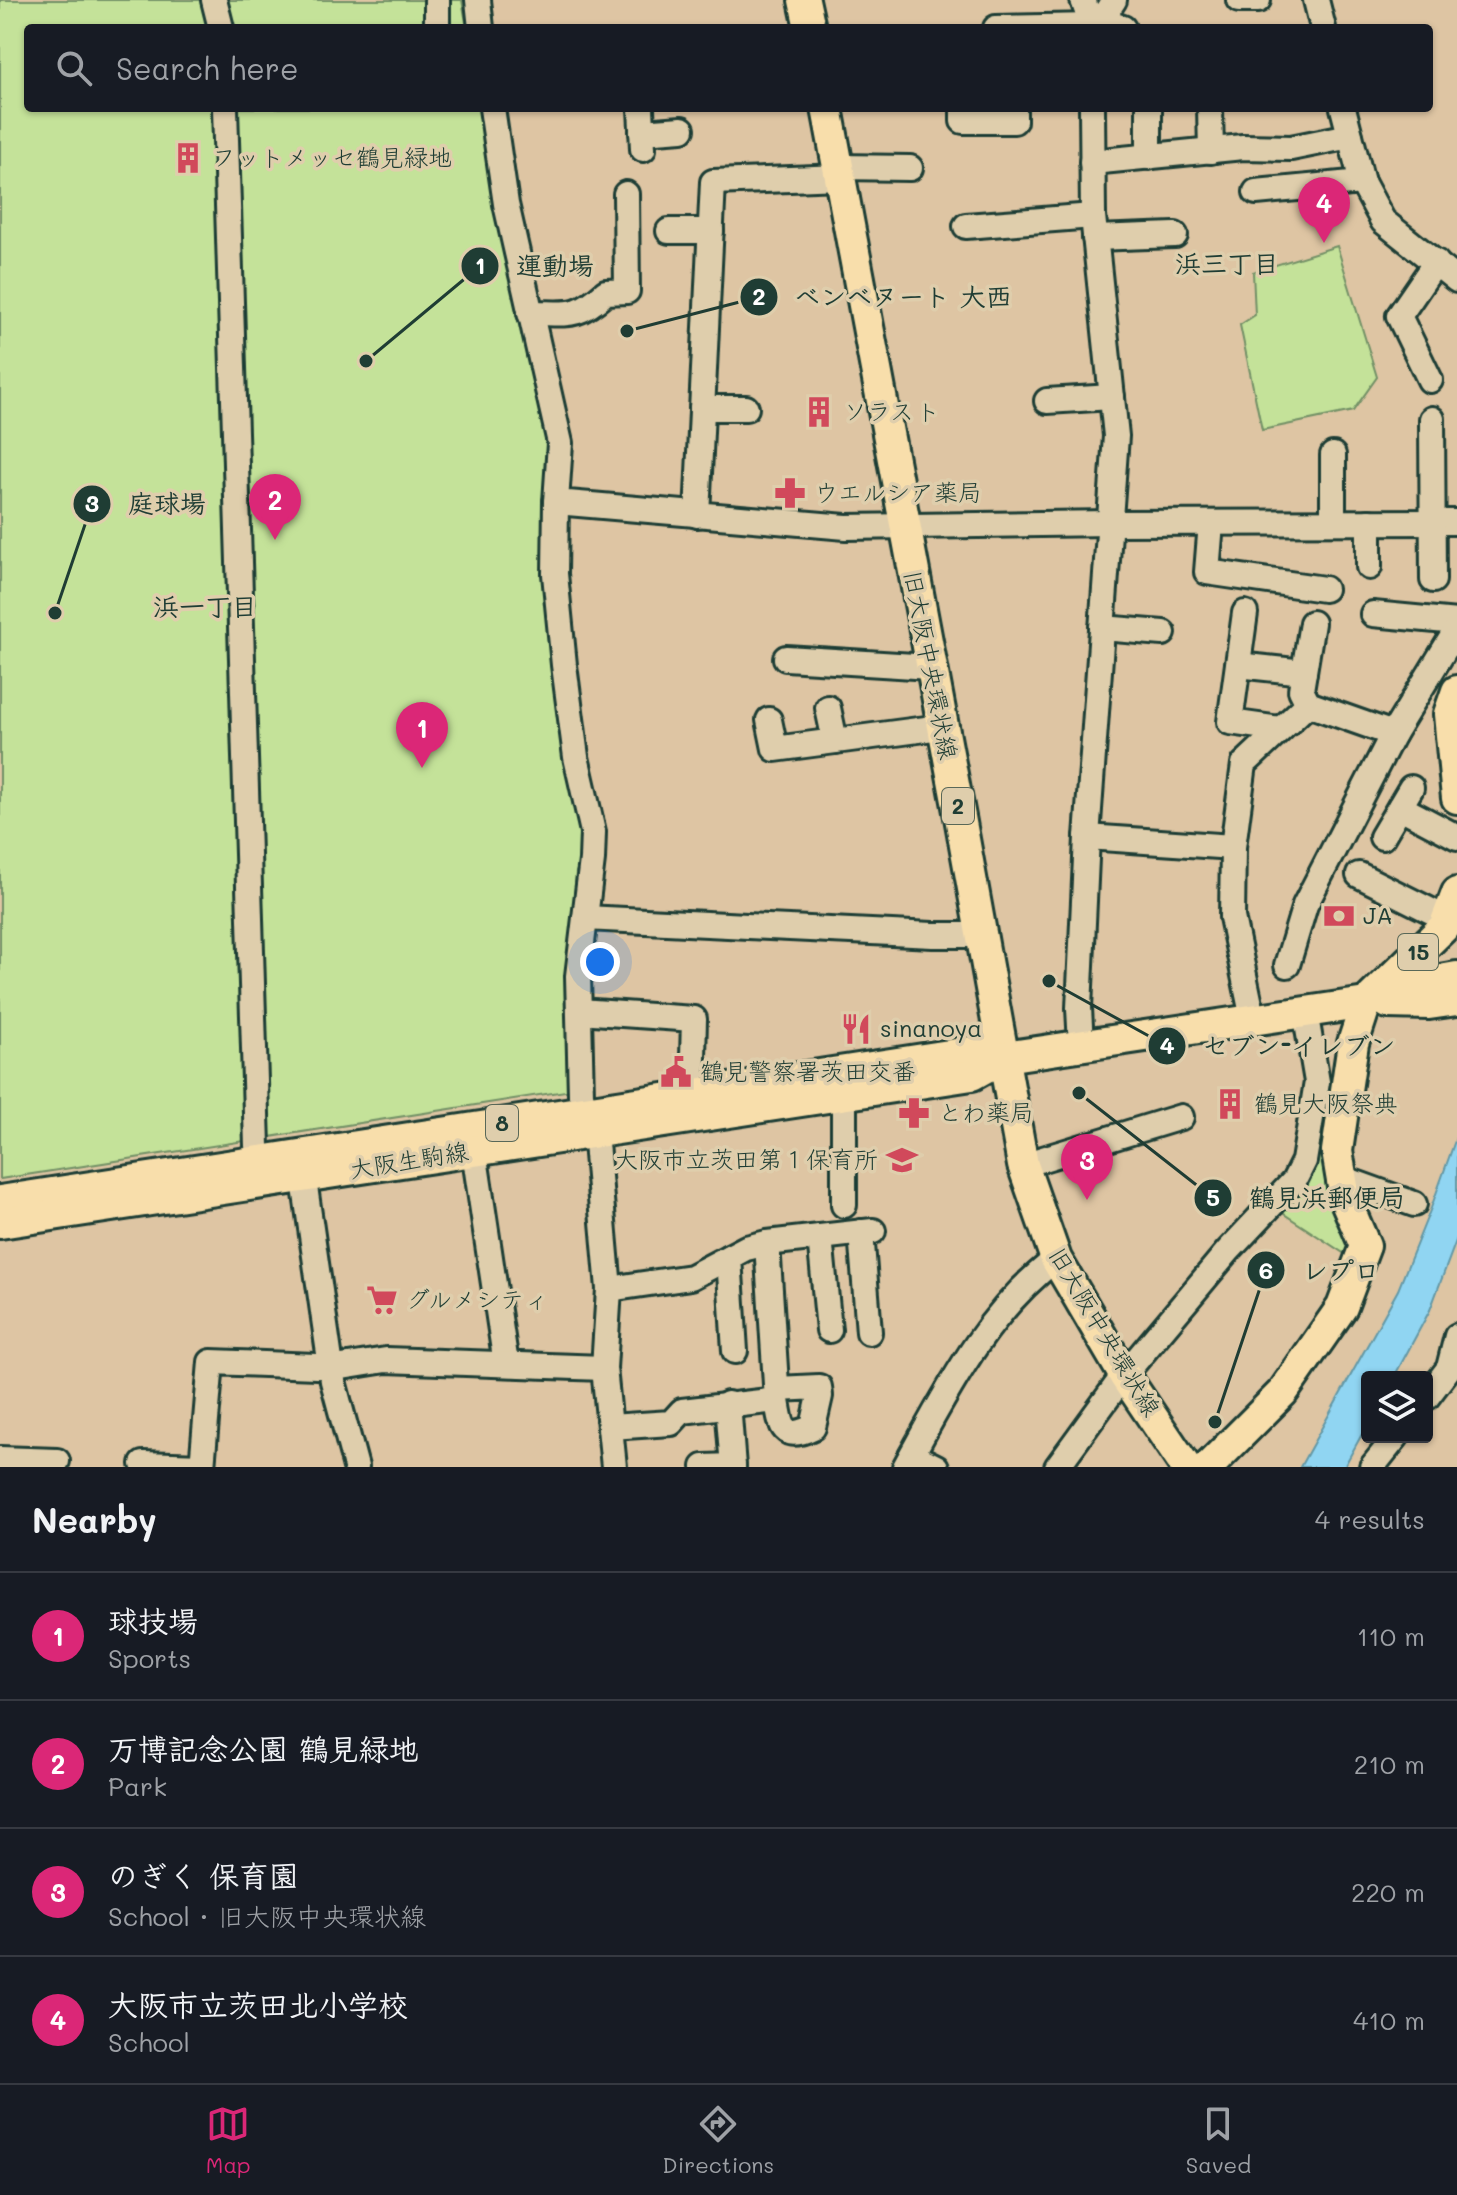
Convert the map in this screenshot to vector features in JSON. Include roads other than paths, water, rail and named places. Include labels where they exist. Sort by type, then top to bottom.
[{"type":"main road","points":[[804,0],[809,24]]},
{"type":"main road","name":"旧大阪中央環状線","points":[[828,112],[1023,1165],[1056,1259],[1124,1375],[1186,1467]]},
{"type":"main road","points":[[1457,691],[1449,714],[1457,798]]},
{"type":"main road","name":"15","points":[[1208,1467],[1283,1392],[1342,1307],[1365,1246],[1345,1199],[1337,1151],[1353,1043],[1366,1003],[1444,927],[1452,906]]},
{"type":"main road","name":"大阪生駒線","points":[[1366,1003],[1429,982],[1457,977]]},
{"type":"main road","name":"大阪生駒線","points":[[0,1201],[302,1166],[474,1151],[692,1095],[969,1052],[1004,1057],[1366,1003],[1429,1004],[1457,1000]]},
{"type":"main road","name":"大阪生駒線","points":[[0,1223],[302,1166],[507,1122],[589,1122],[844,1094],[972,1075],[1004,1057]]},
{"type":"street","points":[[214,0],[220,24]]},
{"type":"street","points":[[437,0],[437,24]]},
{"type":"street","points":[[478,0],[481,24]]},
{"type":"street","points":[[1083,0],[1093,24]]},
{"type":"street","points":[[1096,24],[1114,0]]},
{"type":"street","points":[[1239,0],[1258,0]]},
{"type":"street","points":[[1316,0],[1322,24]]},
{"type":"street","points":[[225,112],[257,1146]]},
{"type":"street","points":[[493,112],[506,204],[560,443],[555,574],[576,757],[593,832],[578,976],[581,1095],[596,1143],[609,1289],[604,1368],[614,1467]]},
{"type":"street","points":[[963,112],[963,121],[1014,121],[1014,112]]},
{"type":"street","points":[[1081,1045],[1079,1008],[1087,837],[1116,436],[1094,227],[1092,112]]},
{"type":"street","points":[[1149,112],[1149,157]]},
{"type":"street","points":[[1210,112],[1211,151]]},
{"type":"street","points":[[1344,112],[1362,182],[1383,221],[1457,280]]},
{"type":"street","points":[[642,130],[682,129]]},
{"type":"street","points":[[1092,162],[1270,146],[1291,148],[1350,136]]},
{"type":"street","points":[[697,515],[713,182],[910,168]]},
{"type":"street","points":[[1256,192],[1362,182]]},
{"type":"street","points":[[530,313],[575,313],[587,309],[606,292],[627,291],[626,194]]},
{"type":"street","points":[[966,226],[1094,227],[1175,235]]},
{"type":"street","points":[[669,231],[711,231]]},
{"type":"street","points":[[1430,380],[1399,316],[1436,262]]},
{"type":"street","points":[[1047,401],[1112,397]]},
{"type":"street","points":[[702,408],[746,408]]},
{"type":"street","points":[[1432,419],[1445,522],[1433,580]]},
{"type":"street","points":[[1333,455],[1333,522]]},
{"type":"street","points":[[556,502],[846,527],[1445,522]]},
{"type":"street","points":[[1369,522],[1369,567]]},
{"type":"street","points":[[1211,523],[1207,572],[1324,589]]},
{"type":"street","points":[[1245,613],[1230,722],[1280,729]]},
{"type":"street","points":[[1373,614],[1457,622]]},
{"type":"street","points":[[1312,623],[1301,690],[1308,704],[1393,734]]},
{"type":"street","points":[[1102,628],[1163,633]]},
{"type":"street","points":[[1287,965],[1288,953],[1305,905],[1393,734],[1457,629]]},
{"type":"street","points":[[786,658],[930,667]]},
{"type":"street","points":[[1238,665],[1304,672]]},
{"type":"street","points":[[1253,1019],[1232,917],[1233,847],[1244,764],[1308,704]]},
{"type":"street","points":[[828,708],[835,741]]},
{"type":"street","points":[[769,720],[775,749],[941,727]]},
{"type":"street","points":[[1382,837],[1406,798],[1457,837]]},
{"type":"street","points":[[1087,837],[1233,847]]},
{"type":"street","points":[[1359,875],[1452,906]]},
{"type":"street","points":[[585,918],[981,935]]},
{"type":"street","points":[[579,1011],[694,1019],[692,1095]]},
{"type":"street","points":[[1057,1467],[1124,1375],[1228,1251],[1294,1181],[1304,1161],[1317,1082],[1305,1011]]},
{"type":"street","points":[[844,1094],[844,1205]]},
{"type":"street","points":[[1023,1165],[1181,1117]]},
{"type":"street","points":[[474,1151],[506,1364]]},
{"type":"street","points":[[302,1166],[331,1367],[356,1467]]},
{"type":"street","points":[[1342,1178],[1414,1204]]},
{"type":"street","points":[[609,1289],[691,1277],[746,1248],[767,1243],[867,1232],[869,1332]]},
{"type":"street","points":[[820,1237],[829,1330]]},
{"type":"street","points":[[610,1427],[671,1423],[682,1411],[777,1395],[767,1243]]},
{"type":"street","points":[[729,1257],[735,1351]]},
{"type":"street","points":[[936,1467],[908,1461],[974,1345],[1014,1295],[1056,1259]]},
{"type":"street","points":[[1433,1389],[1449,1368],[1457,1337]]},
{"type":"street","points":[[143,1464],[202,1467],[211,1362],[342,1367],[386,1360],[604,1368]]},
{"type":"street","points":[[704,1467],[733,1466],[728,1404]]},
{"type":"street","points":[[1372,1467],[1391,1443]]},
{"type":"street","points":[[0,1459],[57,1461]]},
{"type":"water","points":[[1457,1135],[1457,1238],[1430,1310],[1397,1371],[1361,1371],[1361,1436],[1344,1467],[1300,1467],[1398,1290]]},
{"type":"place","name":"フットメッセ鶴見緑地","points":[[188,158]]},
{"type":"place","name":"大阪市立茨田北小学校","points":[[1324,243]]},
{"type":"place","name":"ベンベヌート 大西","points":[[627,331]]},
{"type":"place","name":"運動場","points":[[366,361]]},
{"type":"place","name":"ソラスト","points":[[819,412]]},
{"type":"place","name":"ウエルシア薬局","points":[[790,493]]},
{"type":"place","name":"万博記念公園 鶴見緑地","points":[[275,540]]},
{"type":"place","name":"庭球場","points":[[55,613]]},
{"type":"place","name":"球技場","points":[[422,768]]},
{"type":"place","name":"JA","points":[[1339,916]]},
{"type":"place","name":"セブン-イレブン","points":[[1049,981]]},
{"type":"place","name":"sinanoya","points":[[856,1029]]},
{"type":"place","name":"鶴見警察署茨田交番","points":[[676,1072]]},
{"type":"place","name":"鶴見浜郵便局","points":[[1079,1093]]},
{"type":"place","name":"鶴見大阪祭典","points":[[1230,1104]]},
{"type":"place","name":"とわ薬局","points":[[914,1113]]},
{"type":"place","name":"大阪市立茨田第１保育所","points":[[902,1160]]},
{"type":"place","name":"のぎく 保育園","points":[[1087,1200]]},
{"type":"place","name":"グルメシティ","points":[[382,1300]]},
{"type":"place","name":"レプロ","points":[[1215,1422]]},
{"type":"district","name":"浜三丁目","points":[[1227,264]]},
{"type":"district","name":"浜一丁目","points":[[205,607]]}]
